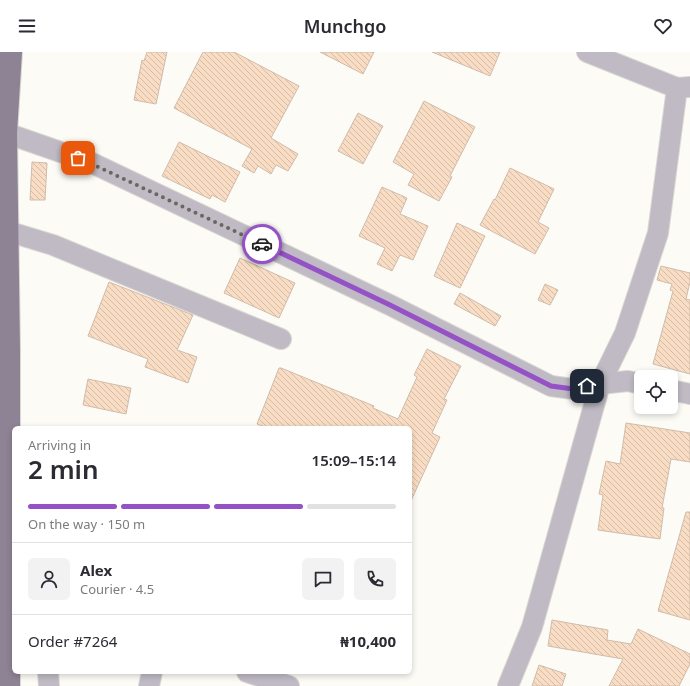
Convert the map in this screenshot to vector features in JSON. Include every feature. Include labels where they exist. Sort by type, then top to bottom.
[{"type":"main road","points":[[9,686],[9,350],[6,133],[11,52]]},
{"type":"street","points":[[508,686],[532,627],[600,384],[625,333],[658,233],[684,88],[587,52]]},
{"type":"street","points":[[6,133],[92,164],[390,305],[551,386],[573,389],[600,384],[628,381],[634,382]]},
{"type":"street","points":[[7,231],[53,245],[281,339]]},
{"type":"street","points":[[678,391],[690,394]]},
{"type":"street","points":[[48,674],[49,686]]},
{"type":"street","points":[[149,686],[152,674]]},
{"type":"street","points":[[253,674],[289,686]]},
{"type":"building","points":[[147,52],[167,52],[156,104],[134,100],[142,60],[144,61]]},
{"type":"building","points":[[203,52],[234,52],[299,86],[271,138],[298,154],[288,171],[276,165],[271,174],[258,166],[254,173],[242,166],[252,149],[174,108]]},
{"type":"building","points":[[320,52],[374,52],[363,74]]},
{"type":"building","points":[[432,52],[500,52],[490,76]]},
{"type":"building","points":[[424,101],[475,127],[439,201],[408,185],[414,174],[393,162]]},
{"type":"building","points":[[358,113],[383,126],[363,164],[338,151]]},
{"type":"building","points":[[179,142],[240,172],[225,202],[212,195],[210,199],[162,176]]},
{"type":"building","points":[[32,162],[47,163],[45,200],[30,200]]},
{"type":"building","points":[[510,168],[554,189],[538,222],[549,228],[535,254],[480,225],[494,199],[495,200]]},
{"type":"building","points":[[382,187],[407,198],[400,214],[428,226],[413,260],[400,255],[392,271],[377,264],[385,248],[359,236]]},
{"type":"building","points":[[457,223],[485,236],[460,288],[434,276]]},
{"type":"building","points":[[240,258],[295,283],[279,318],[224,293]]},
{"type":"building","points":[[661,266],[690,273],[690,282],[686,299],[690,300],[690,374],[653,364],[673,291],[670,290],[672,284],[657,280]]},
{"type":"building","points":[[109,282],[193,315],[177,350],[197,357],[188,383],[145,367],[148,359],[88,336]]},
{"type":"building","points":[[545,284],[558,290],[550,305],[538,300]]},
{"type":"building","points":[[460,293],[501,316],[495,326],[454,304]]},
{"type":"building","points":[[427,349],[461,366],[444,399],[447,400],[432,433],[440,437],[412,499],[412,426],[262,426],[257,424],[279,368],[374,406],[373,408],[398,419],[417,377],[414,375]]},
{"type":"building","points":[[88,379],[131,388],[126,414],[83,405]]},
{"type":"building","points":[[626,423],[690,433],[690,462],[671,459],[662,508],[664,508],[660,539],[598,530],[603,495],[599,494],[606,461],[620,464]]},
{"type":"building","points":[[686,512],[690,512],[690,620],[658,611]]},
{"type":"building","points":[[552,620],[608,630],[607,640],[631,644],[638,629],[690,654],[690,664],[679,686],[609,686],[623,659],[548,646]]},
{"type":"building","points":[[539,665],[566,674],[562,686],[532,686]]},
{"type":"way so far","points":[[78,158],[262,244]]},
{"type":"route","points":[[262,244],[390,305],[551,386],[573,389],[587,386]]}]
